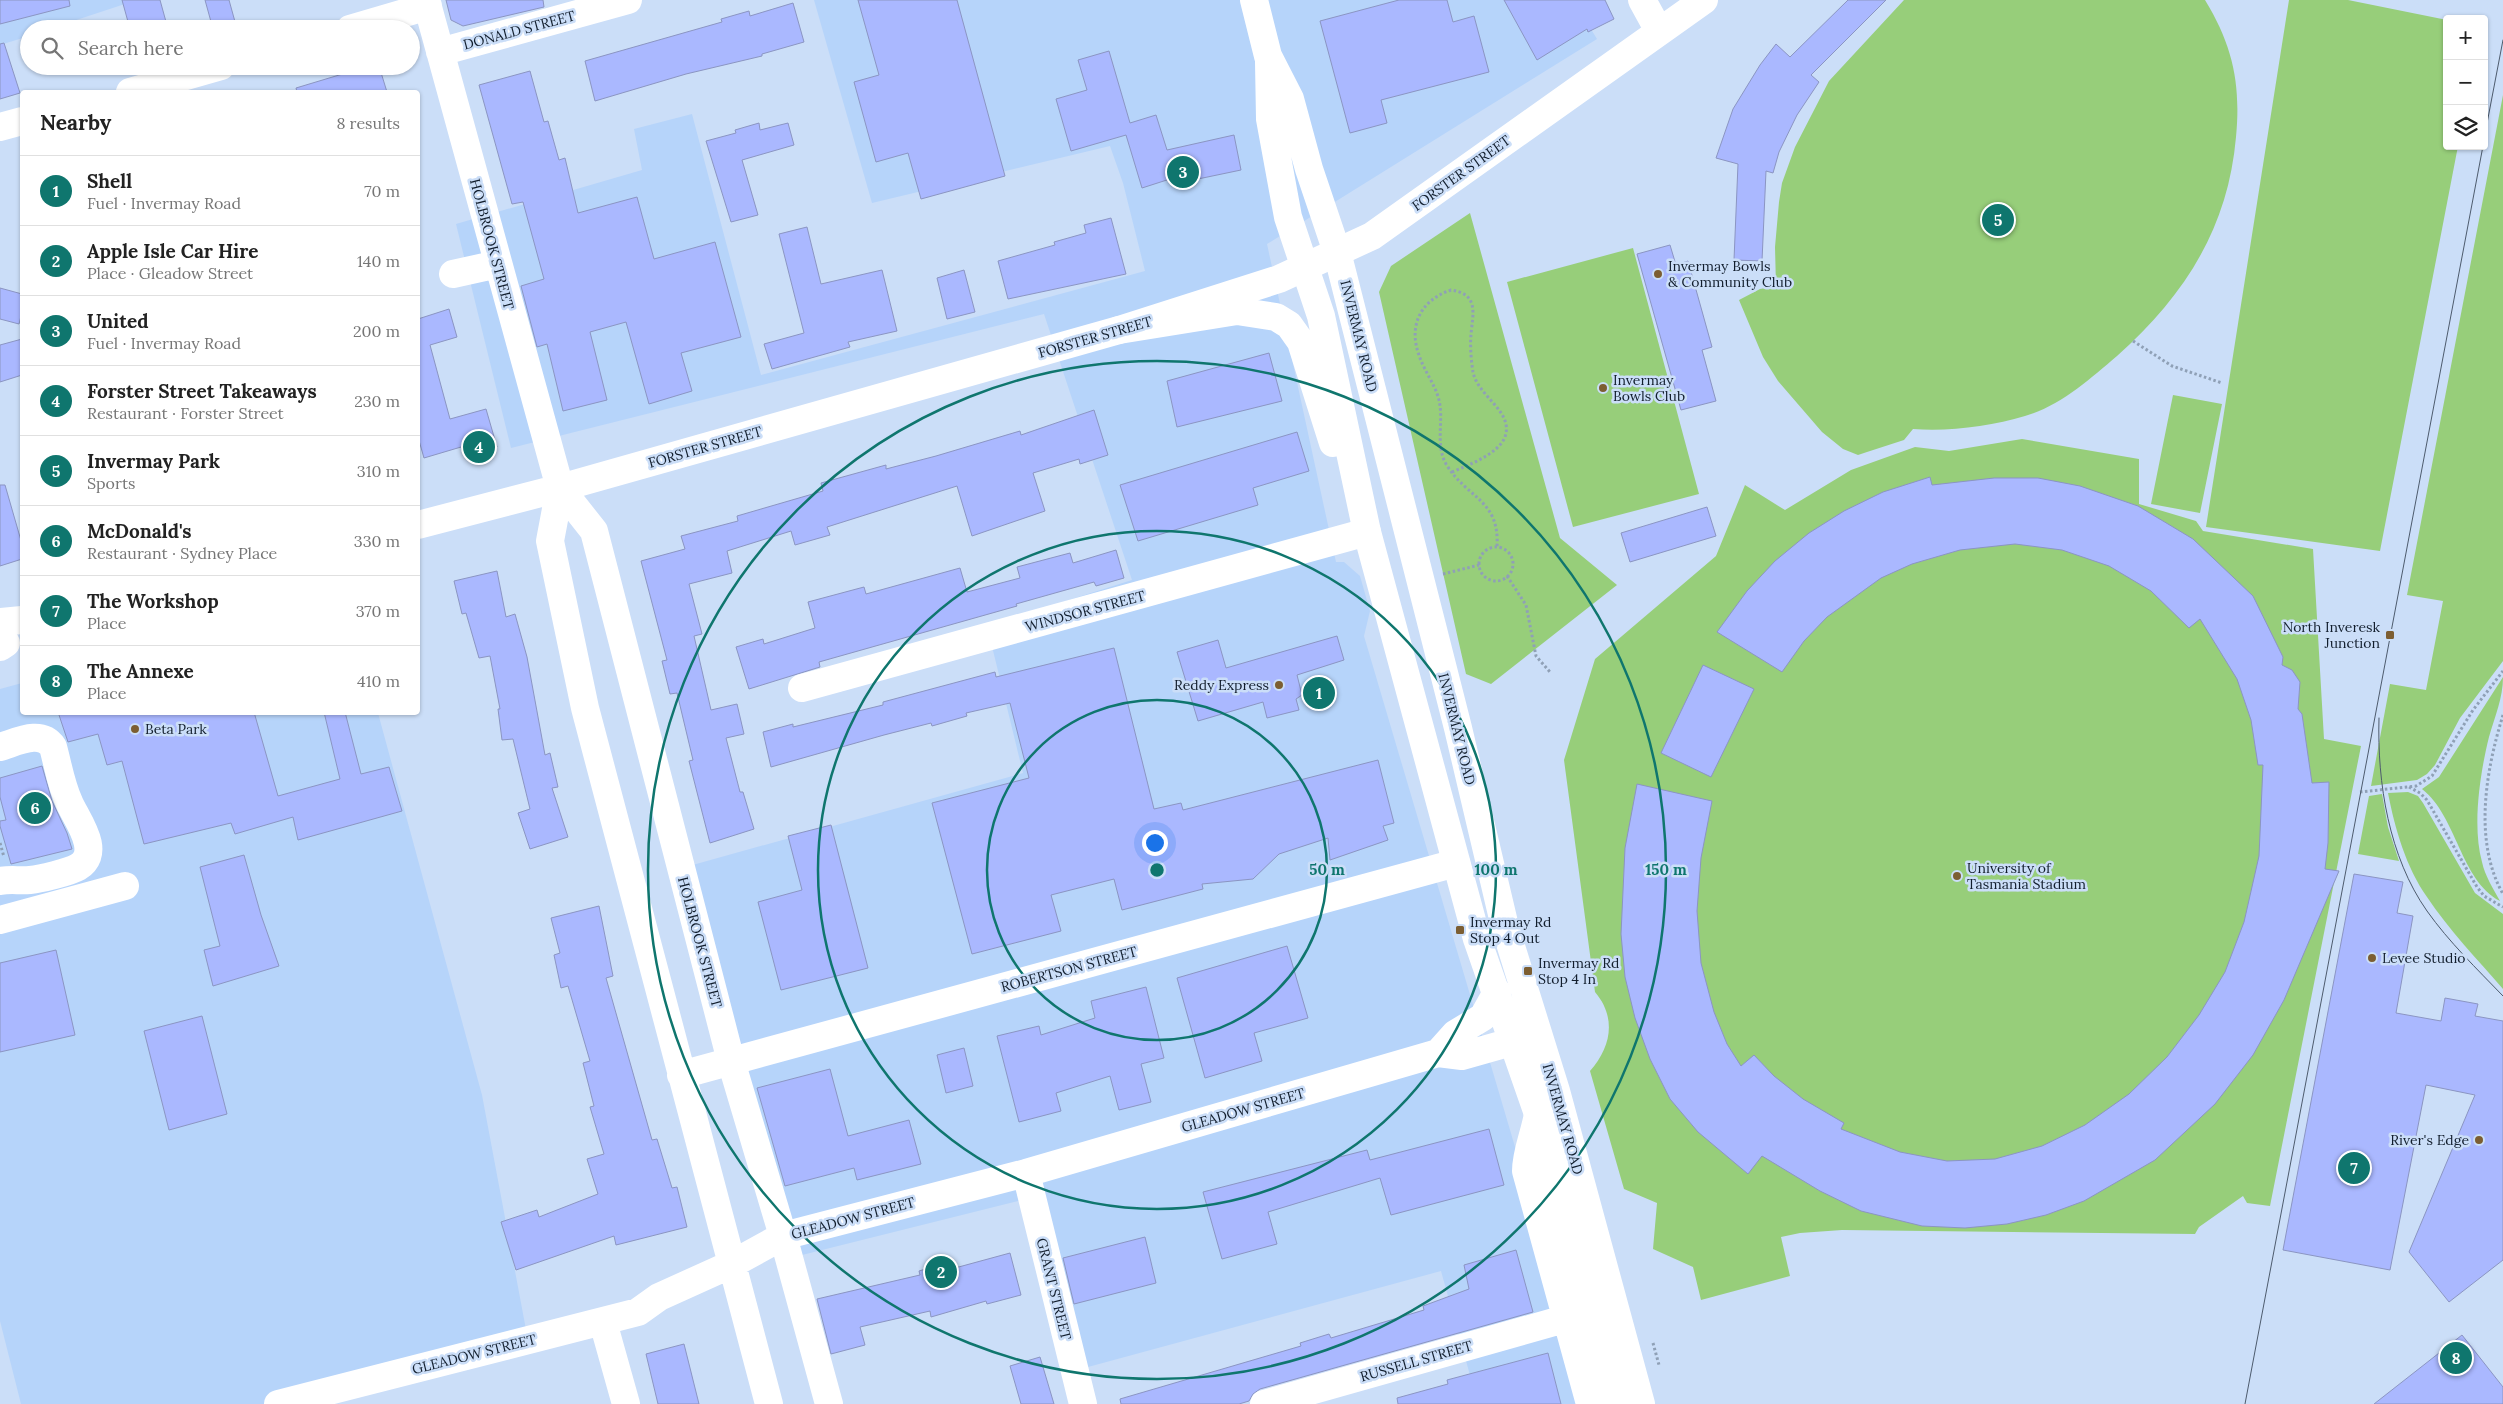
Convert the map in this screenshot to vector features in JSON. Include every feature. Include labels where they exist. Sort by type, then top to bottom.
[{"type":"street","name":"DONALD STREET","points":[[440,52],[628,0]]},
{"type":"street","name":"INVERMAY ROAD","points":[[1254,0],[1268,56],[1270,119],[1288,217],[1321,316],[1364,519],[1477,939],[1496,992],[1526,1036],[1556,1092],[1641,1404]]},
{"type":"street","points":[[1642,0],[1659,31]]},
{"type":"street","name":"FORSTER STREET","points":[[420,524],[560,488],[1119,330],[1279,279],[1372,236],[1704,0]]},
{"type":"street","name":"HOLBROOK STREET","points":[[427,3],[560,488],[594,531],[731,1061],[783,1236],[829,1404]]},
{"type":"street","points":[[377,20],[427,3]]},
{"type":"street","name":"INVERMAY ROAD","points":[[1268,56],[1290,99],[1320,202],[1337,252],[1421,579],[1505,927],[1526,1036],[1538,1114],[1615,1404]]},
{"type":"street","points":[[137,90],[190,75]]},
{"type":"street","points":[[0,127],[20,122]]},
{"type":"street","points":[[453,274],[498,264]]},
{"type":"street","points":[[1119,330],[1237,311],[1276,316],[1289,325],[1301,342],[1328,431],[1364,519]]},
{"type":"street","name":"HOLBROOK STREET","points":[[560,488],[550,541],[585,708],[769,1404]]},
{"type":"street","name":"WINDSOR STREET","points":[[802,688],[1364,519]]},
{"type":"street","points":[[6,639],[20,622]]},
{"type":"street","points":[[0,747],[32,738],[42,738],[53,747],[68,802],[82,825],[87,841],[88,854],[85,862],[77,867],[30,880],[12,878],[0,881]]},
{"type":"street","points":[[0,763],[39,752],[50,753],[57,760]]},
{"type":"street","name":"ROBERTSON STREET","points":[[682,1075],[1456,862]]},
{"type":"street","points":[[0,920],[124,886]]},
{"type":"street","points":[[1438,1053],[1455,1034],[1483,1017],[1496,992]]},
{"type":"street","name":"GLEADOW STREET","points":[[278,1404],[638,1312],[659,1297],[732,1264],[783,1236],[1026,1173],[1438,1053],[1462,1056],[1526,1036]]},
{"type":"street","points":[[1538,1114],[1535,1134],[1526,1159],[1526,1171],[1568,1318],[1590,1404]]},
{"type":"street","name":"GRANT STREET","points":[[1026,1173],[1083,1404]]},
{"type":"street","name":"RUSSELL STREET","points":[[1264,1404],[1568,1318]]},
{"type":"street","points":[[603,1322],[626,1404]]},
{"type":"street","points":[[1632,1370],[1634,1404]]},
{"type":"path","points":[[1452,472],[1478,462],[1496,449],[1504,437],[1507,422],[1505,416],[1479,387],[1474,375],[1471,350],[1473,305],[1466,295],[1451,290],[1426,304],[1419,314],[1415,334],[1419,356],[1439,400],[1440,446],[1447,464],[1452,472],[1462,486],[1491,512],[1497,528],[1497,547]]},
{"type":"path","points":[[2133,341],[2172,366],[2222,383]]},
{"type":"path","points":[[1497,547],[1507,551],[1513,560],[1512,571],[1499,580],[1489,579],[1484,576],[1479,566],[1486,550],[1497,547]]},
{"type":"path","points":[[1421,579],[1479,566]]},
{"type":"path","points":[[1507,576],[1526,605],[1536,656],[1550,672]]},
{"type":"path","points":[[2360,792],[2425,782],[2432,776],[2473,710],[2503,671]]},
{"type":"path","points":[[2503,715],[2490,769],[2486,816],[2488,855],[2496,881],[2503,894]]},
{"type":"path","points":[[2408,786],[2420,792],[2427,800],[2476,887],[2484,896],[2503,907]]},
{"type":"shaded area","points":[[0,0],[137,0],[76,20],[20,20],[20,39],[0,45]]},
{"type":"shaded area","points":[[814,0],[1573,0],[1597,39],[1267,244],[1336,562],[1344,562],[1360,576],[1370,611],[1364,636],[1591,1404],[1478,1404],[1441,1271],[1077,1370],[1038,1196],[794,1257],[689,866],[1023,773],[987,626],[1132,580],[1044,314],[511,448],[456,224],[642,170],[634,129],[692,114],[761,375],[1145,271],[1123,183],[1110,146],[872,203]]},
{"type":"shaded area","points":[[20,684],[20,715],[379,715],[482,1095],[527,1335],[295,1404],[21,1404],[0,1321],[0,689]]},
{"type":"green space","points":[[1904,0],[2205,0],[2222,33],[2233,66],[2237,100],[2236,137],[2231,170],[2223,202],[2199,258],[2182,285],[2163,309],[2141,333],[2096,374],[2062,399],[2025,416],[1998,423],[1970,427],[1941,430],[1913,429],[1904,440],[1858,455],[1843,449],[1822,432],[1778,381],[1763,357],[1739,300],[1760,289],[1776,286],[1775,247],[1782,183],[1795,147],[1829,81]]},
{"type":"green space","points":[[2289,0],[2348,0],[2443,19],[2443,150],[2457,150],[2380,551],[2206,527]]},
{"type":"green space","points":[[2503,95],[2503,661],[2460,718],[2435,765],[2427,774],[2417,780],[2371,786],[2390,684],[2426,690],[2443,601],[2407,595]]},
{"type":"green space","points":[[1470,213],[1560,538],[1617,585],[1491,684],[1466,674],[1379,292],[1391,266]]},
{"type":"green space","name":"Invermay Bowls Club","points":[[1633,248],[1699,494],[1573,527],[1507,282]]},
{"type":"green space","points":[[2173,395],[2222,404],[2200,513],[2151,504]]},
{"type":"green space","name":"University of Tasmania Stadium","points":[[2022,439],[2139,459],[2139,504],[2196,521],[2203,531],[2313,549],[2324,739],[2361,746],[2270,1206],[2247,1203],[2243,1196],[2199,1227],[2195,1234],[1842,1230],[1800,1233],[1781,1237],[1790,1276],[1701,1300],[1693,1267],[1653,1249],[1657,1203],[1624,1189],[1590,1071],[1603,1052],[1607,1042],[1609,1022],[1602,1002],[1595,992],[1564,760],[1595,659],[1716,556],[1745,485],[1785,510],[1851,470],[1915,447],[1949,451]]},
{"type":"green space","points":[[2503,677],[2500,700],[2489,737],[2483,767],[2477,816],[2479,848],[2483,867],[2500,901],[2487,891],[2476,878],[2443,815],[2434,801],[2422,789],[2439,777]]},
{"type":"green space","points":[[2408,792],[2418,796],[2423,803],[2475,893],[2503,914],[2503,989],[2444,921],[2413,873],[2398,834],[2388,793]]},
{"type":"green space","points":[[2382,794],[2388,827],[2399,861],[2358,854],[2369,796]]},
{"type":"building","points":[[0,0],[69,0],[70,6],[0,24]]},
{"type":"building","points":[[122,0],[160,0],[166,20],[128,20]]},
{"type":"building","points":[[205,0],[229,0],[235,20],[211,20]]},
{"type":"building","points":[[446,0],[543,0],[544,7],[463,26],[451,20]]},
{"type":"building","points":[[858,0],[957,0],[1005,176],[921,199],[908,153],[876,162],[854,82],[879,75]]},
{"type":"building","points":[[1399,0],[1447,0],[1453,22],[1474,16],[1489,72],[1381,100],[1387,123],[1350,133],[1320,21]]},
{"type":"building","points":[[1504,0],[1605,0],[1614,19],[1588,32],[1587,29],[1537,60]]},
{"type":"building","points":[[1848,0],[1886,0],[1811,75],[1819,82],[1797,115],[1779,152],[1773,173],[1766,171],[1762,261],[1734,260],[1738,164],[1716,158],[1733,109],[1760,65],[1776,44],[1790,57]]},
{"type":"building","points":[[793,3],[804,42],[762,54],[762,56],[686,74],[595,101],[585,61],[722,22],[721,19],[749,11],[750,16]]},
{"type":"building","points":[[4,43],[20,93],[0,99],[0,44]]},
{"type":"building","points":[[1109,51],[1130,123],[1156,115],[1167,150],[1234,135],[1241,170],[1174,184],[1173,178],[1142,188],[1126,135],[1071,151],[1056,99],[1087,90],[1078,60]]},
{"type":"building","points":[[530,71],[544,122],[548,121],[559,160],[565,158],[578,213],[637,197],[654,259],[715,242],[741,337],[681,353],[692,391],[649,404],[626,322],[590,332],[607,400],[563,411],[547,344],[537,347],[521,286],[544,279],[523,202],[512,204],[479,85]]},
{"type":"building","points":[[339,75],[382,75],[386,90],[296,90],[296,88]]},
{"type":"building","points":[[759,123],[760,130],[788,123],[794,145],[742,160],[758,215],[731,222],[706,141],[736,133],[735,130]]},
{"type":"building","points":[[1111,218],[1126,274],[1008,299],[998,261],[1055,245],[1054,242],[1086,233],[1084,225]]},
{"type":"building","points":[[807,227],[821,284],[882,270],[897,331],[848,342],[850,347],[772,369],[764,344],[804,333],[779,234]]},
{"type":"building","points":[[1670,245],[1676,265],[1688,261],[1712,347],[1702,350],[1716,401],[1681,410],[1637,254]]},
{"type":"building","points":[[964,270],[975,312],[947,319],[937,278]]},
{"type":"building","points":[[0,288],[20,293],[19,324],[0,319]]},
{"type":"building","points":[[449,309],[457,337],[430,345],[450,419],[486,409],[497,447],[464,456],[461,447],[424,458],[420,444],[420,318]]},
{"type":"building","points":[[20,340],[20,376],[0,382],[0,345]]},
{"type":"building","points":[[1269,353],[1282,401],[1177,427],[1167,381]]},
{"type":"building","points":[[1094,410],[1108,455],[1080,464],[1079,459],[1033,473],[1045,511],[972,536],[957,486],[827,527],[830,535],[795,545],[791,531],[727,551],[732,573],[689,584],[702,634],[694,636],[711,710],[737,704],[744,734],[726,738],[740,792],[743,792],[754,829],[710,843],[689,761],[693,760],[677,693],[670,694],[662,661],[667,660],[641,561],[685,549],[681,536],[738,521],[737,516],[823,491],[821,483],[886,465],[886,469],[936,456],[1020,431],[1021,435]]},
{"type":"building","points":[[1297,432],[1309,471],[1253,488],[1258,505],[1138,541],[1120,485]]},
{"type":"building","points":[[1930,477],[1932,485],[1994,478],[2038,478],[2080,486],[2138,506],[2193,539],[2253,596],[2283,657],[2282,665],[2292,670],[2300,682],[2298,709],[2302,714],[2312,783],[2329,782],[2328,843],[2325,869],[2339,871],[2284,1000],[2253,1055],[2215,1104],[2155,1160],[2084,1201],[2046,1215],[2007,1224],[1965,1228],[1922,1226],[1861,1211],[1820,1191],[1762,1156],[1748,1174],[1698,1132],[1670,1099],[1650,1059],[1635,1018],[1625,977],[1621,934],[1625,848],[1637,784],[1712,801],[1701,858],[1697,911],[1701,963],[1714,1012],[1727,1044],[1741,1066],[1754,1055],[1774,1076],[1803,1099],[1844,1123],[1841,1129],[1900,1152],[1947,1161],[1995,1159],[2042,1146],[2085,1125],[2129,1094],[2167,1057],[2199,1015],[2225,972],[2244,922],[2259,856],[2263,765],[2258,765],[2251,720],[2237,679],[2200,619],[2189,628],[2151,591],[2109,566],[2062,550],[2015,544],[1960,550],[1912,564],[1881,578],[1827,617],[1804,641],[1782,672],[1717,632],[1747,591],[1775,561],[1809,533],[1844,511],[1883,492]]},
{"type":"building","points":[[0,485],[5,485],[20,537],[20,560],[0,566]]},
{"type":"building","points":[[1707,507],[1716,536],[1630,562],[1621,533]]},
{"type":"building","points":[[1116,550],[1124,578],[1096,586],[1094,582],[1016,604],[1017,606],[819,662],[820,667],[749,689],[736,647],[763,639],[764,644],[815,628],[808,602],[864,587],[866,594],[960,568],[967,592],[1020,578],[1017,567],[1070,553],[1073,563]]},
{"type":"building","points":[[497,571],[506,617],[515,614],[527,657],[545,755],[550,753],[558,787],[552,788],[568,837],[530,849],[518,813],[530,809],[513,739],[502,740],[498,709],[500,709],[490,656],[479,658],[466,613],[462,614],[454,581]]},
{"type":"building","points":[[1337,636],[1344,660],[1297,675],[1302,695],[1296,699],[1299,710],[1267,718],[1263,702],[1198,721],[1177,652],[1218,640],[1226,668]]},
{"type":"building","points":[[1114,648],[1154,809],[1181,803],[1183,810],[1378,760],[1394,823],[1383,826],[1388,840],[1330,860],[1328,838],[1279,854],[1253,879],[1202,884],[1203,889],[1122,910],[1114,879],[1051,895],[1061,931],[972,954],[932,803],[1029,778],[1010,703],[966,713],[967,716],[932,726],[931,723],[771,767],[763,732],[793,724],[793,727],[883,705],[883,702],[995,672],[996,677]]},
{"type":"building","points":[[1703,665],[1754,689],[1711,777],[1661,753]]},
{"type":"building","points":[[59,715],[255,715],[278,796],[340,779],[325,715],[346,715],[361,774],[389,767],[402,811],[298,840],[293,817],[235,834],[231,823],[144,844],[122,761],[107,765],[98,734],[68,742]]},
{"type":"building","points":[[42,766],[52,801],[67,833],[72,849],[11,864],[0,826],[0,821],[6,820],[0,797],[0,778]]},
{"type":"building","points":[[831,825],[868,968],[781,990],[758,902],[802,890],[788,836]]},
{"type":"building","points":[[244,855],[261,915],[279,966],[213,986],[204,950],[220,946],[200,867]]},
{"type":"building","points":[[2354,874],[2403,882],[2397,913],[2413,916],[2396,1013],[2441,1021],[2445,998],[2478,1004],[2475,1016],[2503,1021],[2503,1260],[2449,1302],[2409,1252],[2475,1095],[2426,1085],[2390,1270],[2283,1250]]},
{"type":"building","points":[[599,906],[613,976],[606,978],[652,1140],[657,1139],[672,1188],[677,1187],[687,1227],[616,1245],[614,1236],[516,1270],[501,1222],[537,1210],[539,1217],[598,1194],[587,1159],[604,1154],[590,1107],[594,1106],[583,1063],[590,1061],[568,986],[561,988],[554,955],[560,953],[551,918]]},
{"type":"building","points":[[1287,946],[1308,1018],[1254,1033],[1262,1061],[1205,1078],[1177,978]]},
{"type":"building","points":[[56,950],[75,1035],[0,1052],[0,963]]},
{"type":"building","points":[[1146,987],[1164,1058],[1141,1064],[1151,1102],[1119,1110],[1110,1076],[1056,1093],[1061,1111],[1019,1122],[997,1036],[1039,1026],[1041,1035],[1095,1018],[1091,1001]]},
{"type":"building","points":[[202,1016],[227,1114],[169,1130],[144,1031]]},
{"type":"building","points":[[964,1048],[973,1086],[946,1093],[937,1055]]},
{"type":"building","points":[[830,1069],[848,1136],[909,1120],[921,1164],[857,1180],[854,1168],[785,1186],[757,1088]]},
{"type":"building","points":[[1489,1129],[1504,1185],[1391,1215],[1380,1178],[1268,1212],[1277,1244],[1222,1259],[1203,1192],[1367,1150],[1370,1160]]},
{"type":"building","points":[[1145,1237],[1156,1283],[1074,1304],[1063,1258]]},
{"type":"building","points":[[1516,1250],[1533,1312],[1260,1389],[1253,1394],[1249,1401],[1239,1404],[1121,1404],[1120,1399],[1301,1346],[1300,1343],[1329,1334],[1331,1338],[1424,1310],[1423,1306],[1469,1289],[1464,1265]]},
{"type":"building","points":[[1010,1253],[1021,1295],[987,1304],[986,1301],[931,1317],[930,1311],[860,1327],[865,1345],[831,1354],[817,1299],[920,1275],[919,1271],[953,1261],[955,1268]]},
{"type":"building","points":[[2462,1335],[2503,1387],[2503,1404],[2374,1404]]},
{"type":"building","points":[[684,1344],[699,1404],[658,1404],[646,1354]]},
{"type":"building","points":[[1548,1353],[1561,1404],[1398,1404],[1397,1398],[1448,1384],[1447,1380]]},
{"type":"building","points":[[1040,1357],[1054,1404],[1021,1404],[1010,1366]]},
{"type":"tram line","points":[[2488,118],[2503,40]]},
{"type":"tram line","points":[[2245,1404],[2482,150]]},
{"type":"tram line","points":[[2379,718],[2380,768],[2383,793],[2388,819],[2403,867],[2414,890],[2444,934],[2503,996]]},
{"type":"place","name":"United","points":[[1183,172]]},
{"type":"place","name":"Invermay Park","points":[[1998,220]]},
{"type":"place","name":"Invermay Bowls & Community Club","points":[[1658,274]]},
{"type":"place","name":"Invermay Bowls Club","points":[[1603,388]]},
{"type":"place","name":"Forster Street Takeaways","points":[[479,447]]},
{"type":"place","name":"North Inveresk Junction","points":[[2390,635]]},
{"type":"place","name":"Reddy Express","points":[[1279,685]]},
{"type":"place","name":"Shell","points":[[1319,693]]},
{"type":"place","name":"Beta Park","points":[[135,729]]},
{"type":"place","name":"McDonald's","points":[[35,808]]},
{"type":"place","name":"University of Tasmania Stadium","points":[[1957,876]]},
{"type":"place","name":"Invermay Rd Stop 4 Out","points":[[1460,930]]},
{"type":"place","name":"Levee Studio","points":[[2372,958]]},
{"type":"place","name":"Invermay Rd Stop 4 In","points":[[1528,971]]},
{"type":"place","name":"River's Edge","points":[[2479,1140]]},
{"type":"place","name":"The Workshop","points":[[2354,1168]]},
{"type":"place","name":"Apple Isle Car Hire","points":[[941,1272]]},
{"type":"place","name":"The Annexe","points":[[2456,1358]]}]
